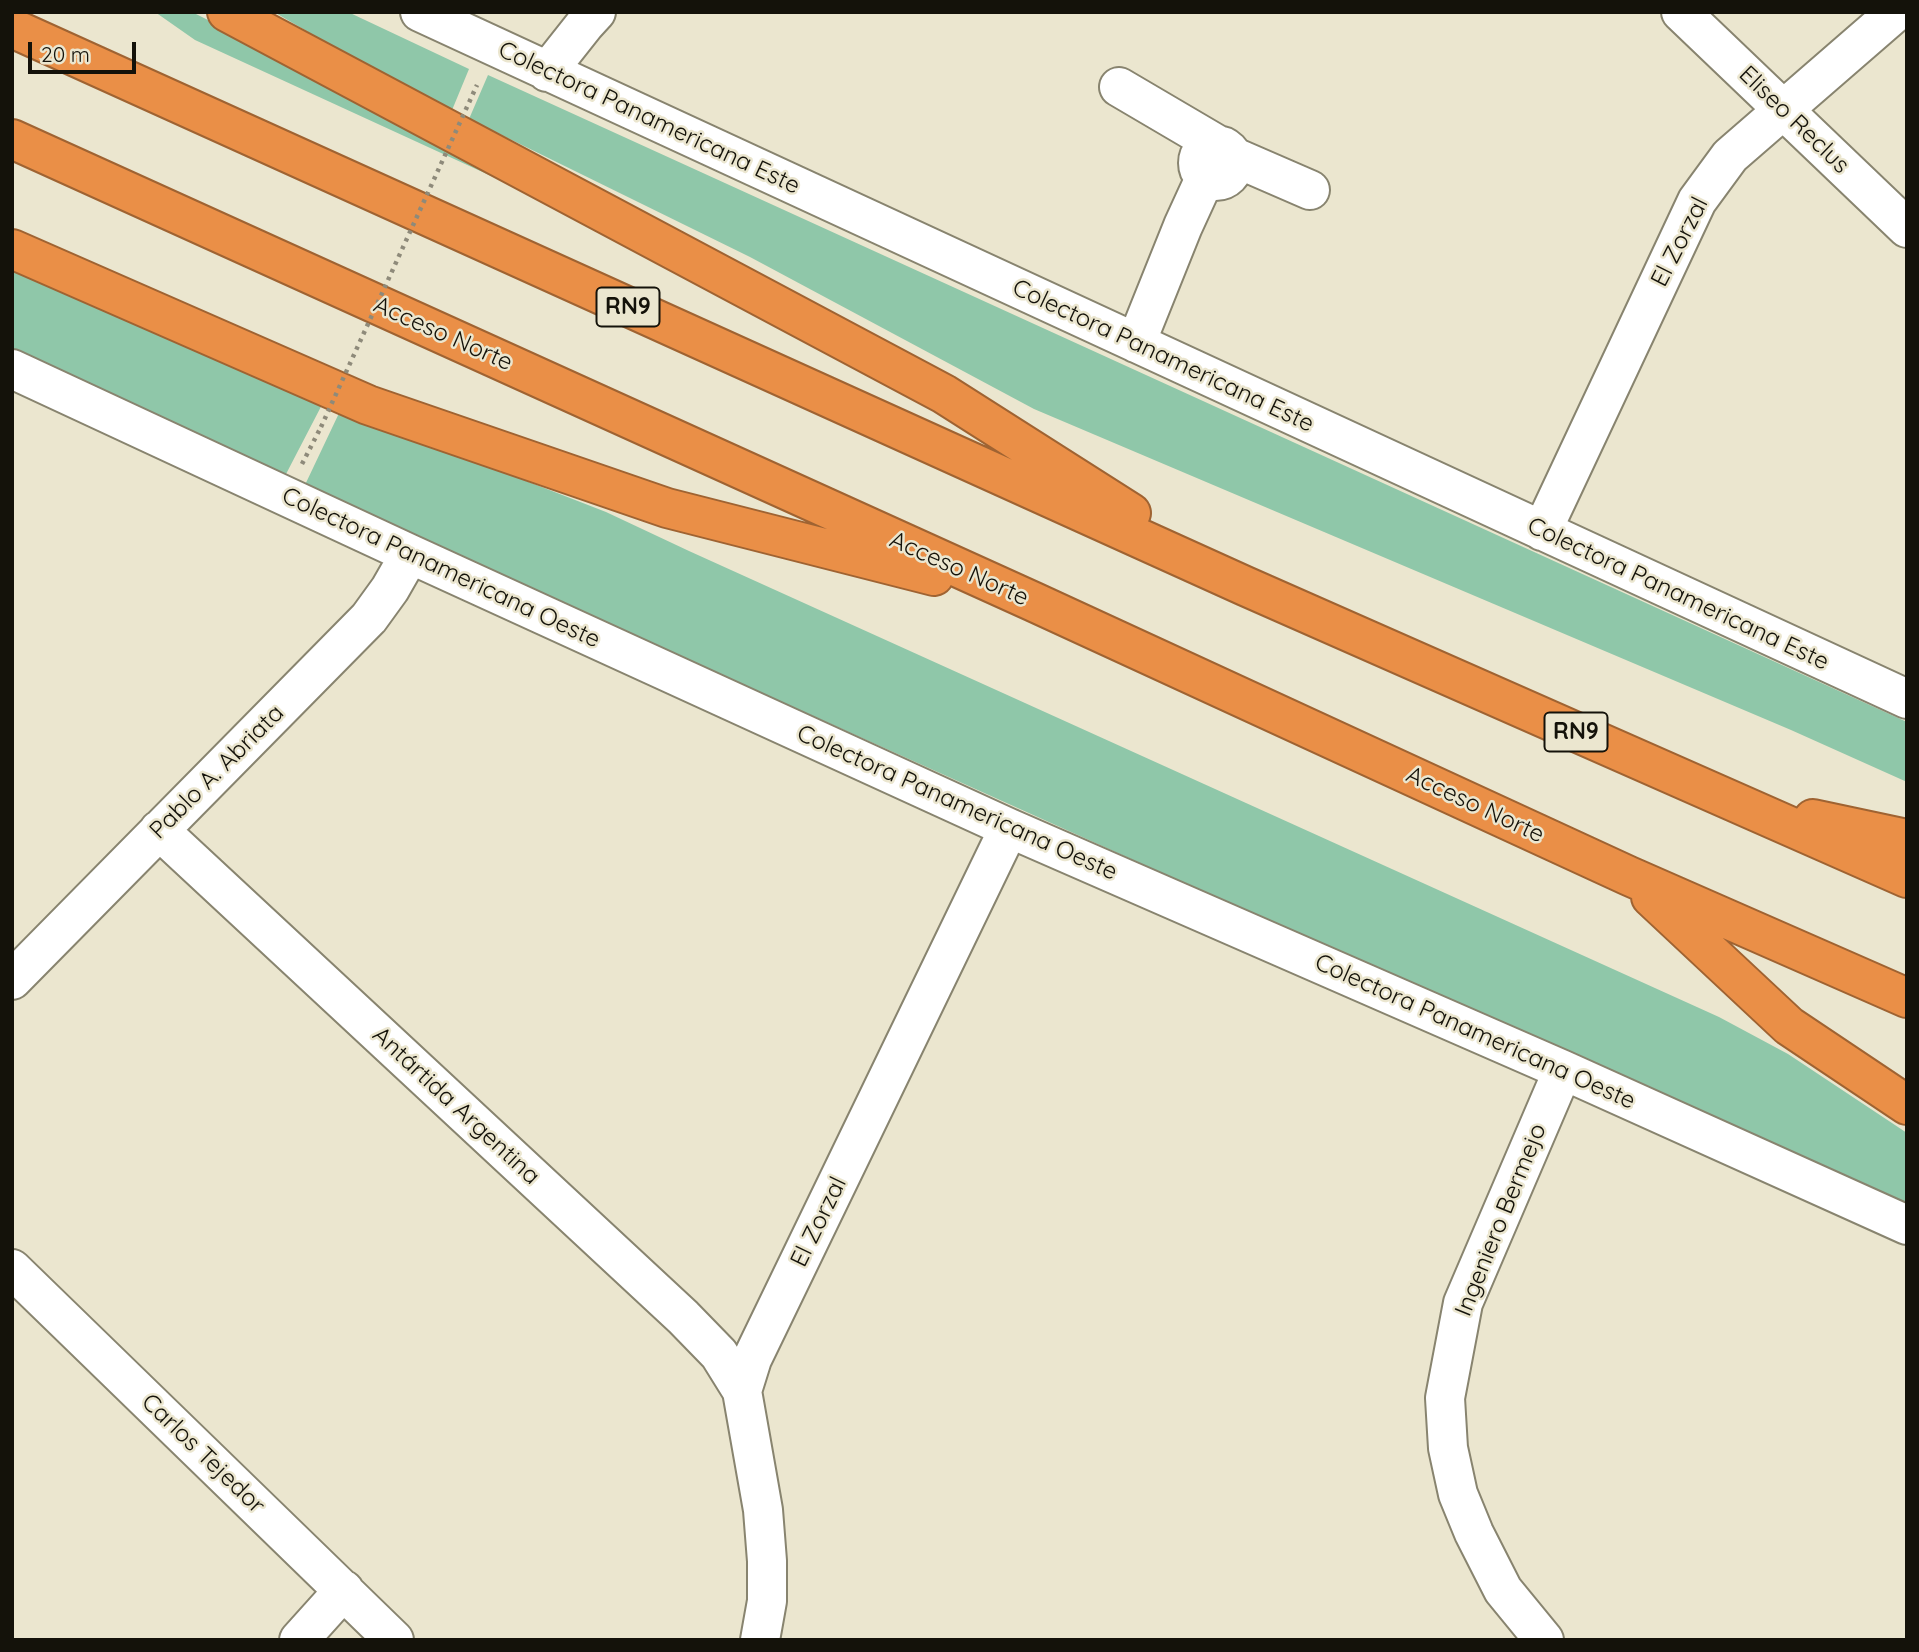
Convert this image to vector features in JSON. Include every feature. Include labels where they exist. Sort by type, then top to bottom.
[{"type":"highway","points":[[227,12],[944,394],[1245,586]]},
{"type":"highway","name":"RN9","points":[[12,29],[1245,586],[1907,878]]},
{"type":"highway","name":"Acceso Norte","points":[[12,139],[1034,602],[1629,876],[1907,998]]},
{"type":"highway","points":[[12,249],[381,410],[667,508],[1034,602]]},
{"type":"highway","points":[[1737,803],[1907,839]]},
{"type":"highway","points":[[1629,876],[1789,1027],[1907,1105]]},
{"type":"street","name":"Colectora Panamericana Este","points":[[420,12],[1907,699]]},
{"type":"street","points":[[547,72],[596,12]]},
{"type":"street","name":"Eliseo Reclus","points":[[1681,12],[1907,228]]},
{"type":"street","name":"El Zorzal","points":[[1542,531],[1697,201],[1730,156],[1896,12]]},
{"type":"street","points":[[1119,86],[1219,159],[1310,190]]},
{"type":"street","points":[[1136,343],[1182,226],[1219,159]]},
{"type":"street","name":"Colectora Panamericana Oeste","points":[[12,369],[1009,828],[1563,1070],[1907,1225]]},
{"type":"street","name":"Pablo A. Abriata","points":[[12,980],[369,618],[410,554]]},
{"type":"street","name":"El Zorzal","points":[[760,1640],[767,1601],[767,1561],[763,1510],[742,1391],[752,1359],[1009,828]]},
{"type":"street","name":"Antártida Argentina","points":[[159,830],[683,1317],[719,1354],[742,1391]]},
{"type":"street","name":"Ingeniero Bermejo","points":[[1544,1640],[1503,1590],[1458,1494],[1448,1448],[1445,1398],[1463,1303],[1563,1070]]},
{"type":"street","name":"Carlos Tejedor","points":[[12,1269],[394,1640]]},
{"type":"street","points":[[299,1640],[344,1590]]},
{"type":"path","points":[[321,427],[477,85]]},
{"type":"green space","points":[[155,12],[192,12],[555,194],[563,209],[195,40]]},
{"type":"green space","points":[[274,12],[348,12],[469,69],[450,115]]},
{"type":"green space","points":[[488,75],[1907,722],[1907,782],[1791,730],[1034,409],[750,257],[469,119]]},
{"type":"green space","points":[[12,262],[326,397],[285,476],[12,351]]},
{"type":"green space","points":[[341,409],[606,512],[1719,1017],[1788,1054],[1907,1133],[1907,1208],[304,487]]}]
